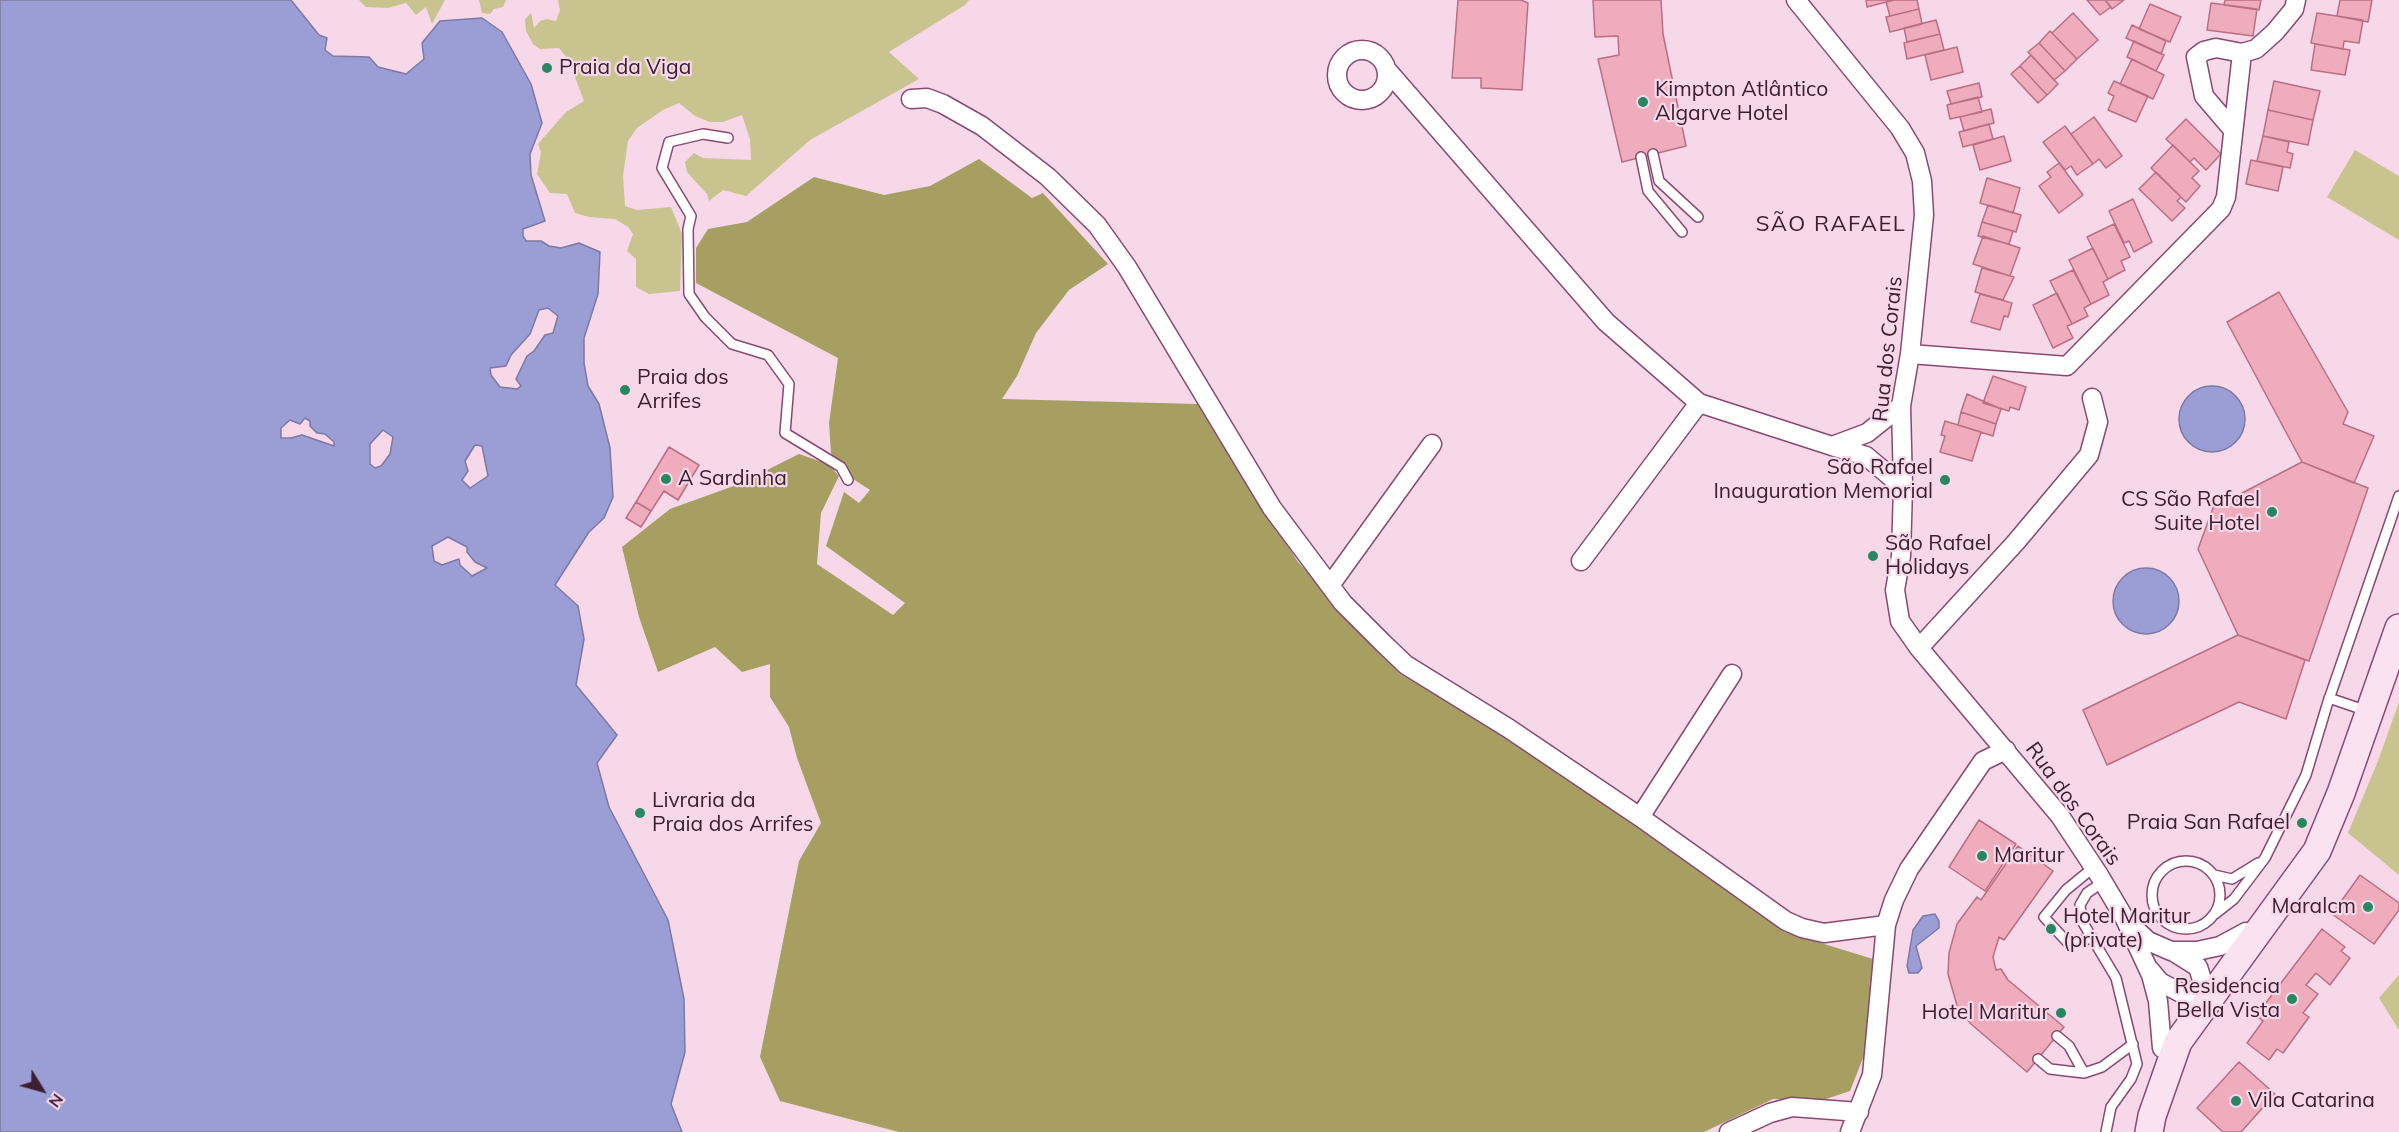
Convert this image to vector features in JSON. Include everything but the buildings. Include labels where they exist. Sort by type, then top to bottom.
[{"type":"street","name":"Rua dos Corais","points":[[1796,0],[1900,128],[1915,153],[1922,182],[1924,215],[1910,354],[1901,406],[1903,487],[1896,606],[1900,621],[1919,648],[2060,816],[2125,919]]},
{"type":"street","points":[[2233,130],[2204,96],[2196,57],[2204,51],[2216,48],[2242,53],[2256,49],[2275,32],[2294,9],[2296,0]]},
{"type":"street","points":[[1910,354],[2067,366],[2221,209],[2226,197],[2242,53]]},
{"type":"street","points":[[1387,70],[1606,322],[1699,403],[1866,456],[1903,487]]},
{"type":"street","points":[[911,99],[927,98],[943,104],[982,126],[1048,177],[1097,225],[1127,267],[1272,508],[1304,554],[1331,584],[1343,603],[1406,665],[1508,728],[1640,817],[1786,921],[1802,928],[1824,933],[1886,925]]},
{"type":"street","points":[[1919,648],[2016,542],[2089,455],[2098,422],[2092,398]]},
{"type":"street","points":[[1581,561],[1699,403]]},
{"type":"street","points":[[1832,446],[1867,433],[1901,406]]},
{"type":"street","points":[[1331,584],[1432,444]]},
{"type":"street","points":[[2138,1132],[2140,1115],[2167,1054],[2317,851],[2341,793],[2399,628]]},
{"type":"street","points":[[1640,817],[1732,675]]},
{"type":"street","points":[[1850,1132],[1872,1075],[1886,925],[1894,900],[1909,869],[1983,761],[2006,750]]},
{"type":"street","points":[[2149,1132],[2167,1054],[2169,1028],[2198,986],[2246,932],[2289,877],[2341,793]]},
{"type":"street","points":[[2125,919],[2148,941],[2198,967],[2198,986]]},
{"type":"street","points":[[2125,919],[2158,1001],[2167,1054]]},
{"type":"street","points":[[2171,951],[2196,951],[2220,946],[2246,932]]},
{"type":"street","points":[[2145,964],[2160,982],[2181,993],[2198,986],[2207,989],[2234,965]]},
{"type":"street","points":[[1729,1132],[1770,1113],[1792,1107],[1859,1112]]},
{"type":"lane","points":[[728,138],[703,134],[669,142],[662,168],[691,216],[688,229],[689,294],[705,317],[732,344],[768,354],[789,384],[785,433],[841,467],[848,480]]},
{"type":"lane","points":[[1653,154],[1659,181],[1698,217]]},
{"type":"lane","points":[[1641,157],[1648,191],[1682,232]]},
{"type":"lane","points":[[2265,858],[2232,879],[2214,875],[2199,863],[2179,861],[2160,872],[2152,889],[2152,901],[2160,918],[2180,929],[2203,926],[2234,899],[2265,858],[2306,775],[2329,698],[2399,496]]},
{"type":"lane","points":[[2329,698],[2369,712]]},
{"type":"lane","points":[[2092,938],[2069,944],[2044,917],[2066,890],[2098,874]]},
{"type":"lane","points":[[2098,874],[2080,905],[2082,921],[2116,978],[2137,1064],[2131,1079],[2110,1107],[2106,1132]]},
{"type":"lane","points":[[2214,875],[2221,897],[2215,914]]},
{"type":"lane","points":[[2057,1036],[2068,1046],[2084,1073]]},
{"type":"lane","points":[[2038,1059],[2049,1069],[2084,1073],[2102,1067],[2133,1044]]},
{"type":"shaded area","points":[[359,0],[445,0],[432,24],[426,7],[416,15],[406,3],[388,8],[366,7]]},
{"type":"shaded area","points":[[479,0],[506,0],[503,7],[494,9],[490,14],[482,13]]},
{"type":"shaded area","points":[[558,0],[969,0],[965,5],[889,52],[919,79],[810,140],[746,196],[723,190],[709,201],[707,194],[687,172],[685,162],[694,153],[703,158],[751,160],[750,139],[742,115],[723,122],[710,122],[695,116],[679,103],[663,110],[637,128],[628,141],[623,176],[625,206],[637,210],[671,207],[682,234],[680,291],[649,294],[636,287],[636,259],[627,251],[633,234],[628,227],[615,219],[589,217],[575,213],[567,194],[550,193],[537,174],[541,152],[538,144],[566,112],[584,101],[568,59],[559,48],[540,49],[533,44],[526,31],[525,19],[531,13],[534,28],[540,21],[547,19],[556,21],[560,10]]},
{"type":"shaded area","points":[[2355,150],[2399,176],[2399,240],[2327,197]]},
{"type":"shaded area","points":[[979,159],[1032,198],[1043,193],[1108,264],[1069,290],[1036,333],[1017,376],[1002,399],[1198,404],[1298,562],[1400,674],[1505,734],[1785,932],[1873,959],[1865,1053],[1850,1091],[1820,1101],[1773,1099],[1704,1132],[899,1132],[780,1101],[760,1057],[799,861],[821,823],[797,758],[789,727],[770,697],[770,664],[742,672],[715,647],[658,672],[639,617],[622,547],[670,509],[739,484],[799,454],[828,464],[839,476],[821,513],[817,564],[893,615],[905,603],[826,546],[844,492],[859,503],[870,490],[853,479],[831,453],[829,423],[838,358],[696,283],[696,248],[708,229],[747,222],[814,177],[884,195],[930,186]]},
{"type":"shaded area","points":[[2399,702],[2399,875],[2348,833],[2378,761]]},
{"type":"shaded area","points":[[2399,975],[2399,1030],[2379,998]]},
{"type":"water","points":[[0,0],[291,0],[319,35],[327,38],[325,50],[333,56],[369,57],[378,67],[406,74],[424,59],[422,43],[440,21],[482,18],[502,32],[531,84],[542,123],[530,154],[531,175],[545,221],[523,229],[523,236],[526,241],[541,241],[549,246],[561,248],[579,243],[600,252],[598,294],[584,338],[584,363],[588,386],[599,404],[610,448],[613,497],[604,518],[589,532],[555,585],[578,606],[584,639],[576,685],[617,735],[597,763],[609,807],[668,920],[684,999],[685,1052],[671,1104],[682,1132],[0,1132]],"holes":[[[548,308],[558,316],[553,333],[545,335],[534,351],[527,356],[516,379],[521,386],[517,389],[500,387],[491,375],[490,368],[506,366],[511,355],[530,334],[539,310]],[[305,418],[310,421],[310,426],[317,433],[325,434],[334,442],[334,446],[302,435],[281,438],[281,428],[290,420],[300,424]],[[383,430],[393,437],[390,454],[381,466],[375,468],[370,464],[370,444]],[[475,445],[482,446],[488,476],[470,488],[462,480],[468,471],[465,461]],[[448,537],[467,547],[467,552],[475,562],[487,568],[472,576],[460,565],[459,559],[442,565],[434,561],[432,546]]]},
{"type":"water","points":[[2205,386],[2219,386],[2231,391],[2240,400],[2245,419],[2243,432],[2236,443],[2219,452],[2205,452],[2193,447],[2184,438],[2179,426],[2179,412],[2184,400],[2193,391]]},
{"type":"water","points":[[2139,568],[2153,568],[2165,573],[2174,582],[2179,601],[2177,614],[2170,625],[2153,634],[2139,634],[2127,629],[2118,620],[2113,608],[2113,594],[2118,582],[2127,573]]},
{"type":"water","points":[[1935,914],[1939,921],[1939,928],[1916,946],[1922,968],[1918,973],[1909,973],[1907,966],[1913,930],[1923,916]]},
{"type":"place","name":"Praia da Viga","points":[[547,68]]},
{"type":"place","name":"Kimpton Atlântico Algarve Hotel","points":[[1643,102]]},
{"type":"place","name":"Praia dos Arrifes","points":[[625,390]]},
{"type":"place","name":"A Sardinha","points":[[666,479]]},
{"type":"place","name":"São Rafael Inauguration Memorial","points":[[1945,480]]},
{"type":"place","name":"CS São Rafael Suite Hotel","points":[[2272,512]]},
{"type":"place","name":"São Rafael Holidays","points":[[1873,556]]},
{"type":"place","name":"Livraria da Praia dos Arrifes","points":[[640,813]]},
{"type":"place","name":"Praia San Rafael","points":[[2302,823]]},
{"type":"place","name":"Maritur","points":[[1982,856]]},
{"type":"place","name":"Maralcm","points":[[2368,907]]},
{"type":"place","name":"Hotel Maritur (private)","points":[[2051,929]]},
{"type":"place","name":"Residencia Bella Vista","points":[[2292,999]]},
{"type":"place","name":"Hotel Maritur","points":[[2061,1013]]},
{"type":"place","name":"Vila Catarina","points":[[2236,1101]]},
{"type":"district","name":"SÃO RAFAEL","points":[[1831,224]]}]
